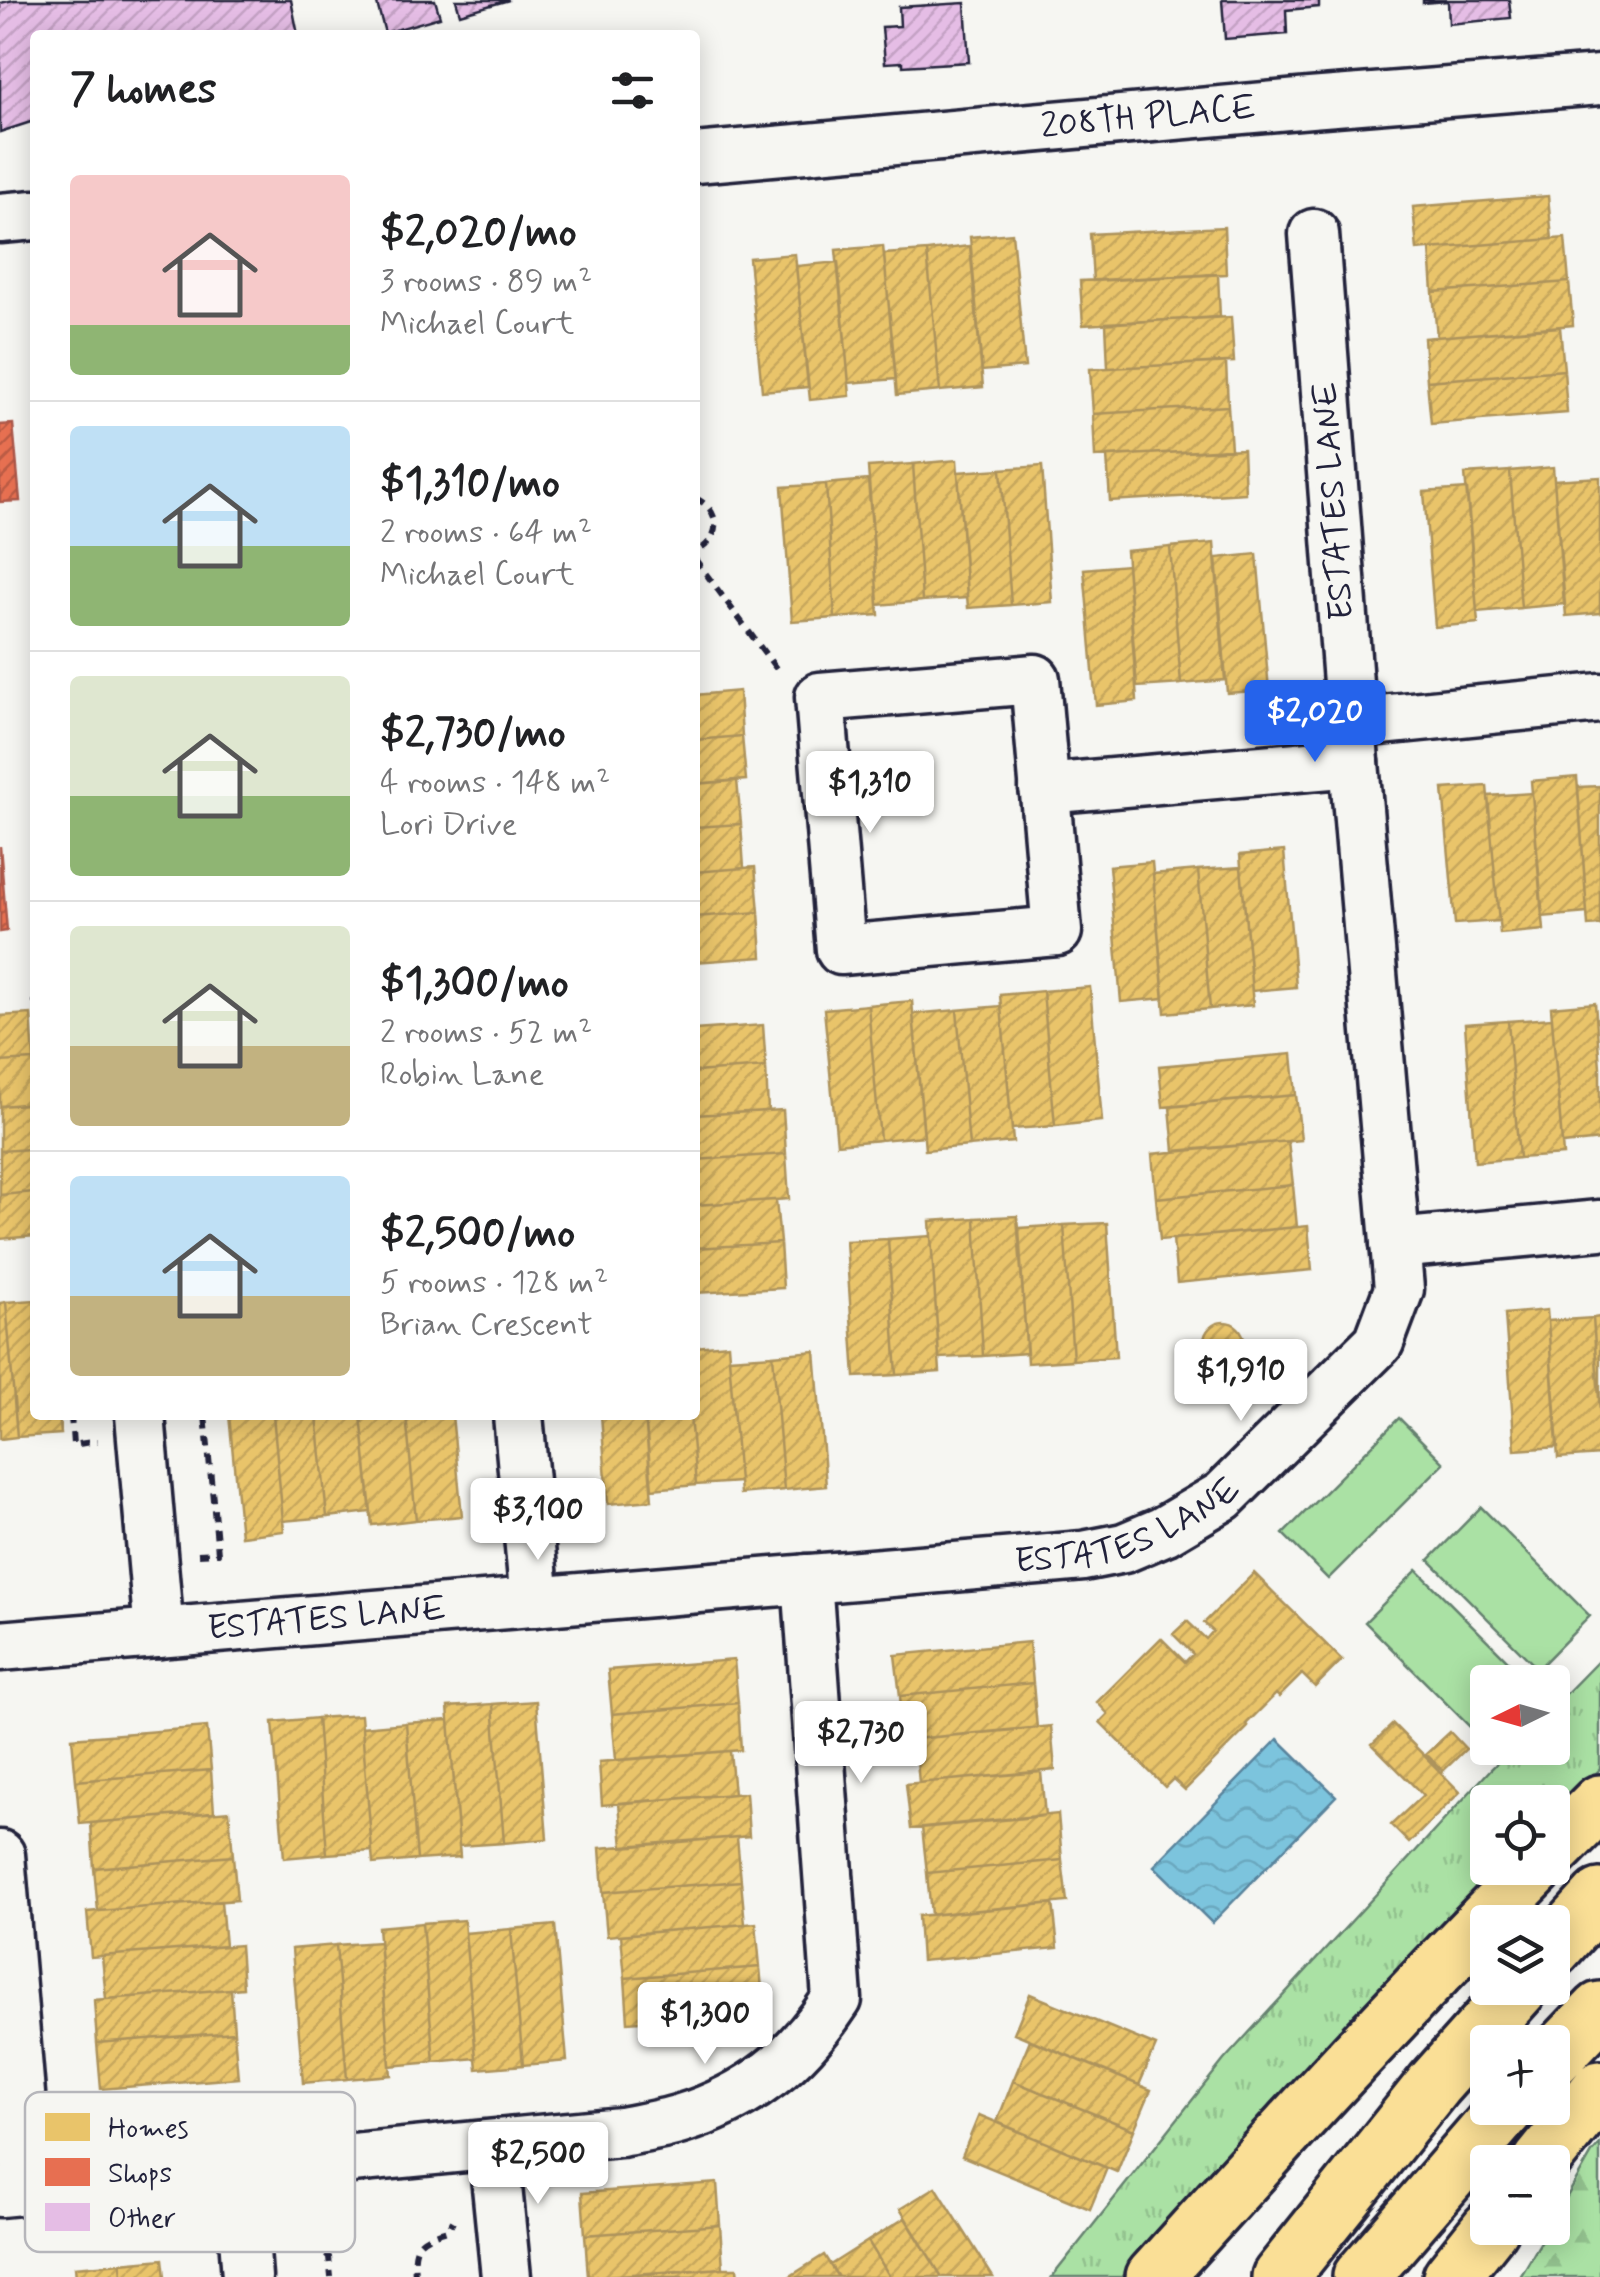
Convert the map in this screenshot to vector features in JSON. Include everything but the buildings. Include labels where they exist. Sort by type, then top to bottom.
[{"type":"highway","points":[[1570,1833],[1600,1803]]},
{"type":"highway","points":[[1154,2277],[1238,2182],[1519,1885]]},
{"type":"highway","points":[[1570,1930],[1600,1898]]},
{"type":"highway","points":[[1280,2277],[1434,2084],[1505,2005]]},
{"type":"highway","points":[[1570,2041],[1600,2010]]},
{"type":"highway","points":[[1556,2145],[1600,2089]]},
{"type":"highway","points":[[1361,2277],[1492,2125]]},
{"type":"highway","points":[[1451,2277],[1476,2245]]},
{"type":"street","name":"208TH PLACE","points":[[700,158],[1600,80]]},
{"type":"street","points":[[0,218],[30,215]]},
{"type":"street","name":"ESTATES LANE","points":[[0,1646],[1083,1556],[1124,1548],[1164,1531],[1223,1496],[1379,1342],[1398,1289],[1396,1244],[1314,234]]},
{"type":"street","points":[[1035,679],[1044,790],[1056,931],[841,950],[820,697],[1035,679]]},
{"type":"street","points":[[1044,790],[1353,743],[1600,698]]},
{"type":"street","points":[[1396,1244],[1600,1225]]},
{"type":"street","points":[[140,1420],[159,1633]]},
{"type":"street","points":[[518,1420],[535,1602]]},
{"type":"street","points":[[355,2159],[621,2132],[681,2119],[732,2098],[778,2069],[816,2031],[837,1999],[807,1579]]},
{"type":"street","points":[[0,1855],[14,2190]]},
{"type":"street","points":[[492,2146],[506,2277]]},
{"type":"street","points":[[245,2252],[247,2277]]},
{"type":"path","points":[[700,499],[712,510],[716,524],[713,539],[700,551]]},
{"type":"path","points":[[700,562],[778,672]]},
{"type":"path","points":[[190,1555],[218,1553],[205,1420]]},
{"type":"path","points":[[415,2277],[418,2242],[448,2230],[458,2215]]},
{"type":"path","points":[[326,2252],[330,2256],[331,2277]]},
{"type":"green space","points":[[1399,1418],[1444,1463],[1328,1579],[1283,1534]]},
{"type":"green space","points":[[1481,1507],[1590,1616],[1542,1665],[1534,1665],[1429,1560]]},
{"type":"green space","points":[[1417,1570],[1512,1665],[1470,1665],[1470,1727],[1365,1622]]},
{"type":"green space","points":[[1600,1659],[1600,1769],[1570,1801],[1570,1785],[1476,1785],[1495,1765],[1570,1765],[1570,1690]]},
{"type":"green space","points":[[1470,1792],[1470,1885],[1490,1885],[1122,2277],[1052,2277],[1224,2060]]},
{"type":"green space","points":[[1600,2144],[1600,2277],[1520,2277],[1539,2245],[1570,2245],[1570,2191]]},
{"type":"water","points":[[1278,1739],[1336,1796],[1212,1923],[1154,1866]]}]
